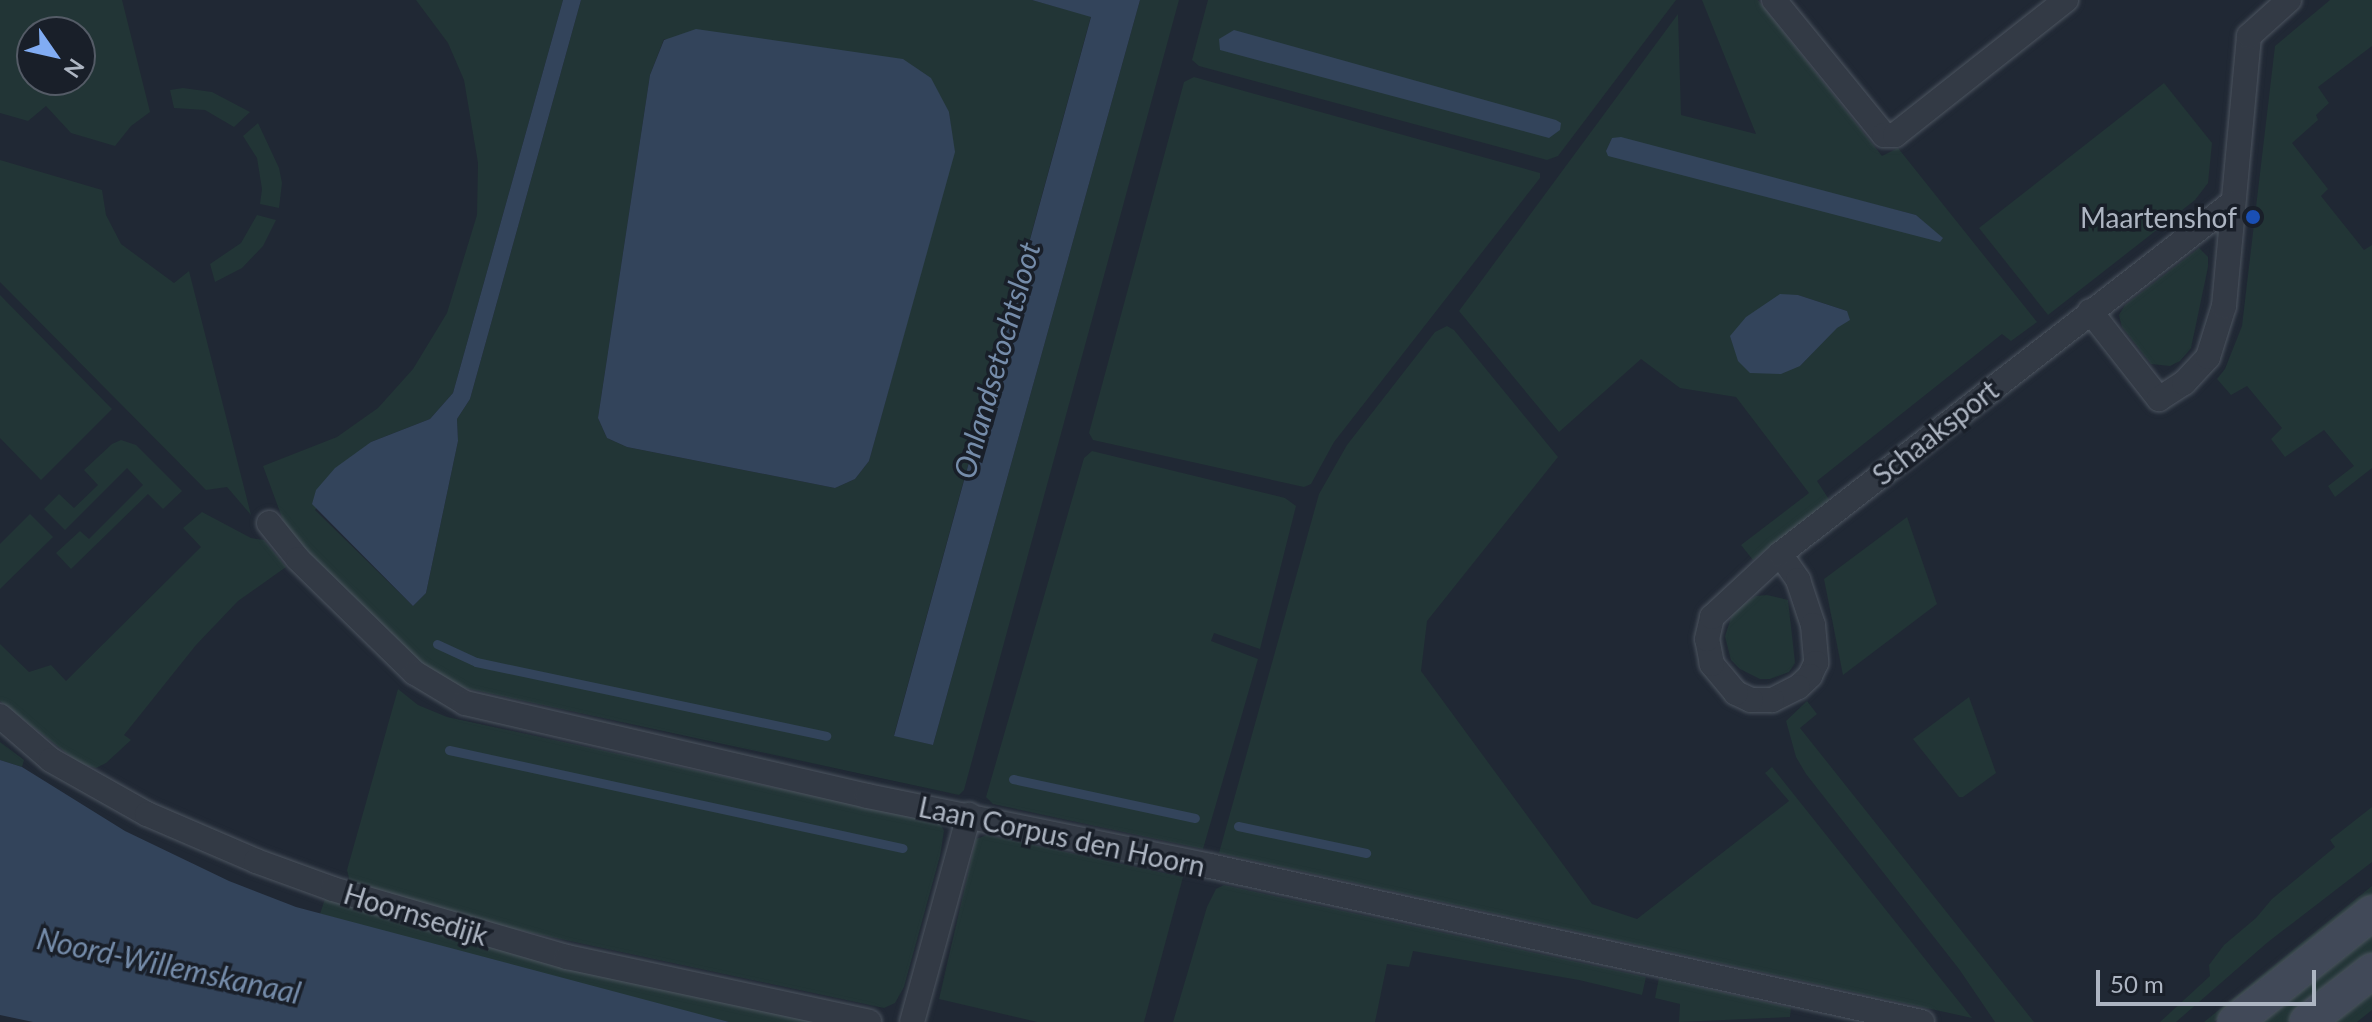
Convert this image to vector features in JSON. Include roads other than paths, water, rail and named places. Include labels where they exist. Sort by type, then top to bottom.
[{"type":"main road","points":[[2235,1022],[2372,913]]},
{"type":"main road","points":[[2307,1022],[2372,971]]},
{"type":"street","points":[[1774,0],[1884,135],[1895,135],[2066,0]]},
{"type":"street","points":[[2090,311],[2159,399],[2184,383],[2208,357],[2224,306],[2249,36],[2289,0]]},
{"type":"street","name":"Schaaksport","points":[[1780,554],[1798,580],[1813,625],[1816,663],[1810,676],[1798,687],[1772,700],[1751,700],[1736,693],[1712,664],[1708,628],[1712,617],[1780,554],[2232,203]]},
{"type":"street","name":"Laan Corpus den Hoorn","points":[[269,523],[298,559],[415,673],[465,703],[867,796],[969,815],[1922,1022]]},
{"type":"street","name":"Hoornsedijk","points":[[0,716],[51,760],[147,814],[256,861],[333,889],[567,957],[869,1022]]},
{"type":"street","points":[[912,1022],[969,815]]},
{"type":"water","points":[[563,0],[581,0],[470,399],[457,419],[458,441],[426,593],[413,606],[312,504],[316,490],[335,468],[371,442],[430,419],[453,393]]},
{"type":"water","points":[[1032,0],[1140,0],[933,745],[894,736],[1091,17]]},
{"type":"water","points":[[696,29],[903,59],[931,78],[949,112],[955,152],[869,461],[855,479],[835,488],[627,447],[607,438],[598,418],[650,75],[664,40]]},
{"type":"water","points":[[1234,30],[1556,120],[1561,123],[1560,130],[1549,138],[1220,50],[1219,39]]},
{"type":"water","points":[[1621,137],[1916,215],[1943,238],[1940,242],[1608,156],[1606,151],[1612,138]]},
{"type":"water","points":[[1780,294],[1798,295],[1847,311],[1850,320],[1837,328],[1800,366],[1781,374],[1750,373],[1738,361],[1730,336],[1746,317]]},
{"type":"water","name":"Noord-Willemskanaal","points":[[0,760],[22,767],[125,831],[229,881],[296,907],[729,1022],[33,1022],[0,1015]]},
{"type":"waterway","points":[[437,644],[476,662],[826,736]]},
{"type":"waterway","points":[[449,750],[903,848]]},
{"type":"waterway","points":[[1013,779],[1195,818]]},
{"type":"waterway","points":[[1238,826],[1366,853]]},
{"type":"place","name":"Maartenshof","points":[[2253,217]]},
{"type":"water label","name":"Onlandsetochtsloot","points":[[996,360]]}]
